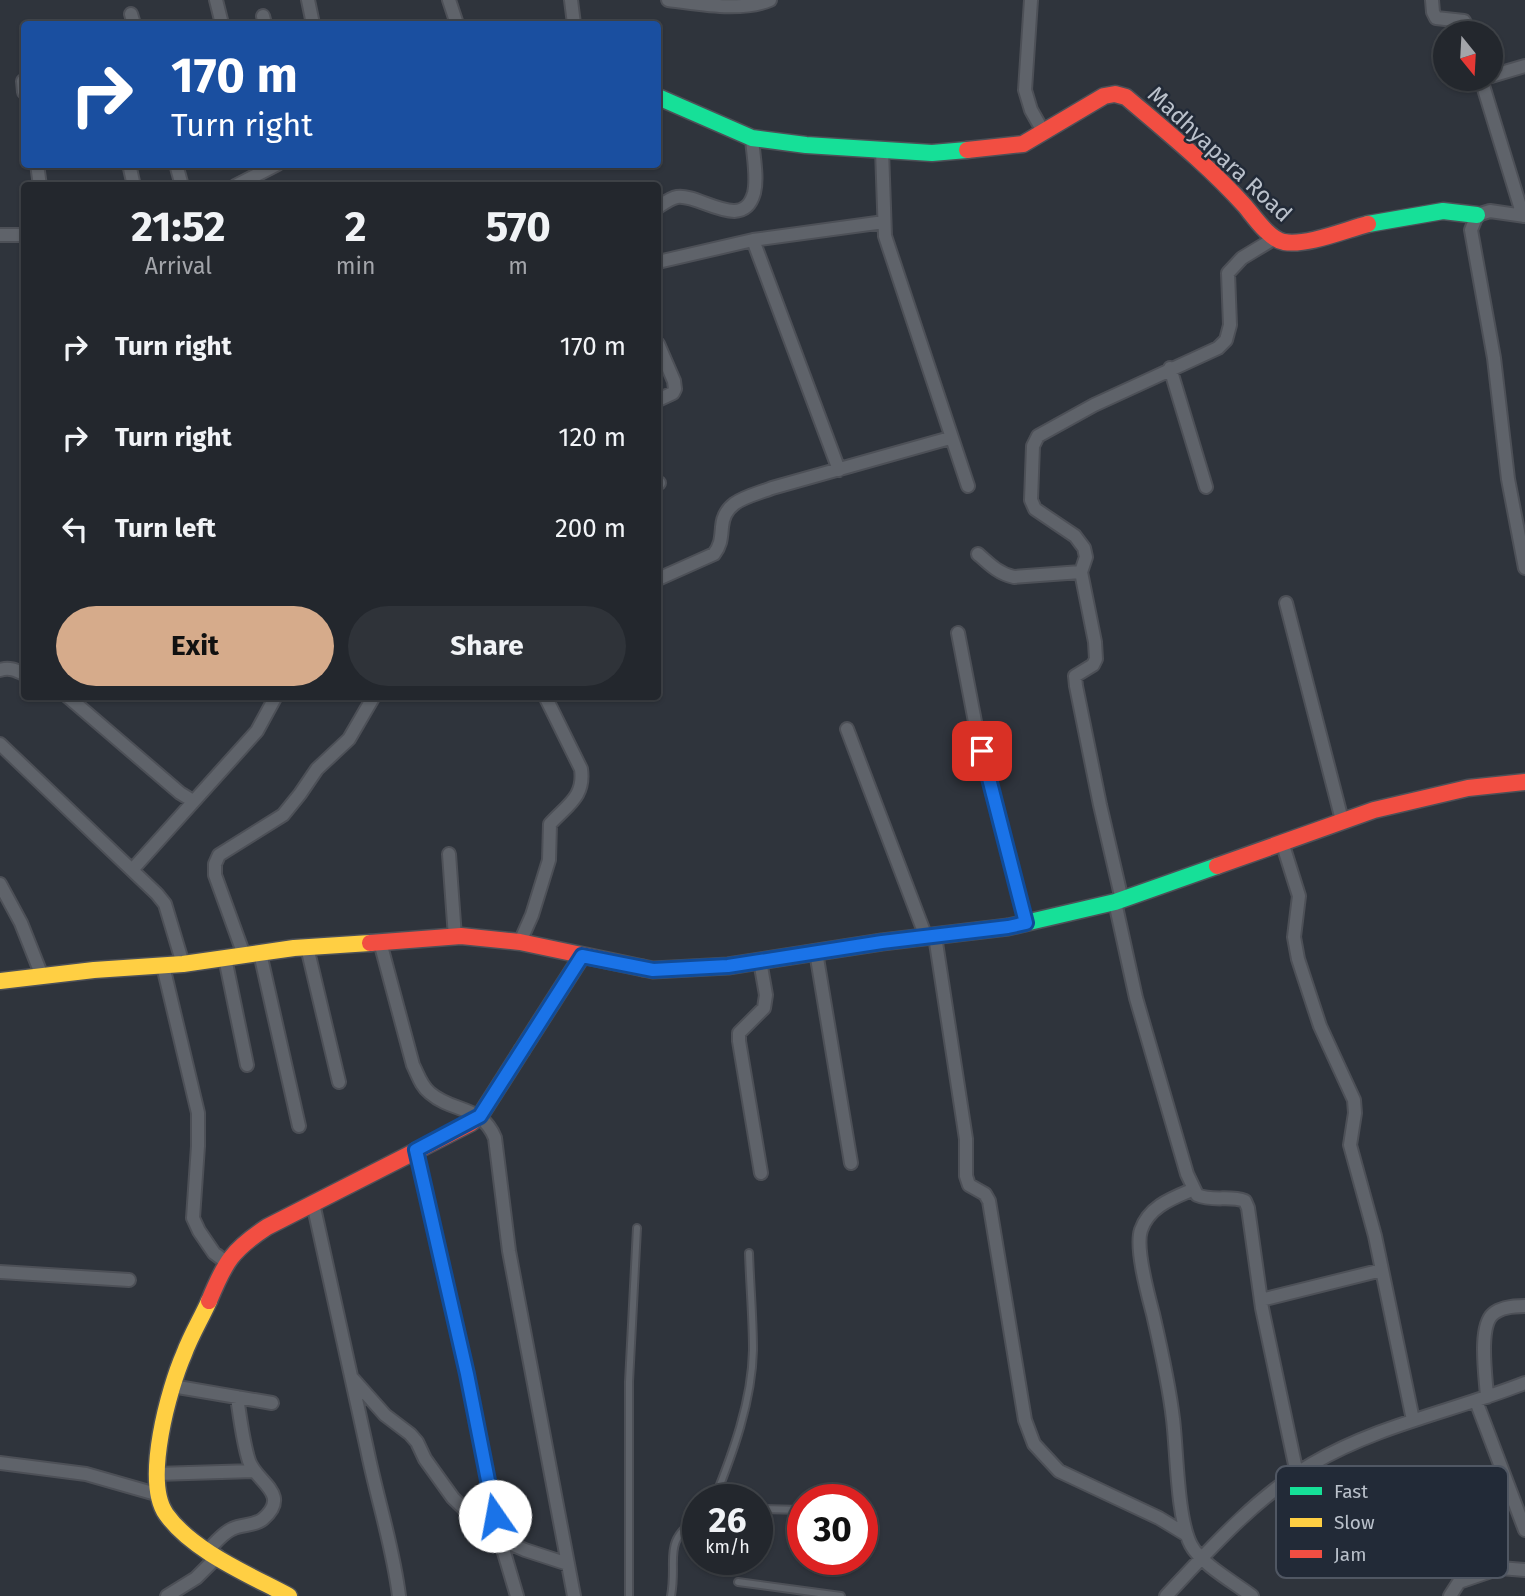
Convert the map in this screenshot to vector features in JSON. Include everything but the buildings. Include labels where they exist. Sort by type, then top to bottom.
[{"type":"street","points":[[216,0],[221,21]]},
{"type":"street","points":[[307,0],[312,21]]},
{"type":"street","points":[[449,0],[456,21]]},
{"type":"street","points":[[571,0],[574,21]]},
{"type":"street","points":[[668,0],[726,5],[752,5],[769,0]]},
{"type":"street","points":[[1031,0],[1025,90],[1031,110],[1044,133]]},
{"type":"street","points":[[1432,0],[1436,19],[1464,21]]},
{"type":"street","points":[[1503,72],[1525,66]]},
{"type":"street","points":[[1485,91],[1524,216],[1490,211],[1477,215],[1471,230],[1494,358],[1508,479],[1525,568]]},
{"type":"street","name":"Madhyapara Road","points":[[661,98],[752,138],[806,145],[932,152],[1023,144],[1104,96],[1115,94],[1126,97],[1214,174],[1281,242],[1297,243],[1372,223],[1443,211],[1477,215]]},
{"type":"street","points":[[661,206],[678,197],[692,197],[714,208],[735,211],[743,208],[754,194],[752,138]]},
{"type":"street","points":[[883,150],[885,236],[968,486]]},
{"type":"street","points":[[240,182],[263,168]]},
{"type":"street","points":[[661,261],[753,240],[884,222]]},
{"type":"street","points":[[0,235],[21,235]]},
{"type":"street","points":[[1275,238],[1242,258],[1228,273],[1230,325],[1226,340],[1218,348],[1083,411],[1038,436],[1033,446],[1031,500],[1035,509],[1067,528],[1084,548],[1086,557],[1081,572],[1096,659],[1093,665],[1075,676],[1076,685],[1140,1010],[1180,1150],[1197,1195],[1203,1198],[1245,1201],[1252,1230],[1261,1300],[1295,1466]]},
{"type":"street","points":[[753,240],[839,470]]},
{"type":"street","points":[[661,354],[676,389],[661,399]]},
{"type":"street","points":[[1171,368],[1206,487]]},
{"type":"street","points":[[661,578],[715,554],[720,547],[722,517],[728,507],[772,488],[950,438]]},
{"type":"street","points":[[978,554],[990,566],[1014,577],[1081,572]]},
{"type":"street","points":[[1286,603],[1342,821]]},
{"type":"street","points":[[958,633],[976,726],[1026,923]]},
{"type":"street","points":[[0,670],[6,668],[21,672]]},
{"type":"street","points":[[72,700],[180,793],[193,801]]},
{"type":"street","points":[[132,870],[179,821],[193,801],[257,731],[274,700]]},
{"type":"street","points":[[299,1126],[252,954],[215,875],[215,864],[219,855],[282,815],[317,769],[349,739],[372,700]]},
{"type":"street","points":[[520,942],[532,915],[549,860],[551,824],[576,798],[583,781],[581,769],[547,700]]},
{"type":"street","points":[[847,729],[931,936],[966,1139],[966,1176],[970,1185],[985,1194],[989,1201],[1025,1420],[1034,1444],[1059,1471],[1159,1518],[1187,1535]]},
{"type":"street","points":[[0,744],[157,894],[165,904],[183,964]]},
{"type":"street","points":[[0,981],[94,970],[183,964],[307,947],[455,937],[520,942],[653,970],[728,966],[1026,923],[1119,901],[1374,810],[1458,790],[1525,782]]},
{"type":"street","points":[[1282,842],[1299,896],[1294,937],[1298,960],[1320,1026],[1354,1100],[1355,1113],[1350,1145],[1382,1270],[1413,1420]]},
{"type":"street","points":[[449,854],[455,937]]},
{"type":"street","points":[[0,884],[22,923],[42,976]]},
{"type":"street","points":[[380,942],[414,1065],[422,1084],[431,1095],[480,1116],[491,1127],[495,1138],[509,1251],[574,1596]]},
{"type":"street","points":[[307,947],[339,1082]]},
{"type":"street","points":[[816,952],[851,1163]]},
{"type":"street","points":[[289,1596],[213,1553],[164,1512],[156,1494],[156,1474],[160,1441],[180,1360],[226,1262],[247,1240],[480,1116],[582,956]]},
{"type":"street","points":[[225,958],[247,1065]]},
{"type":"street","points":[[760,961],[766,995],[764,1008],[739,1033],[738,1041],[761,1173]]},
{"type":"street","points":[[163,966],[198,1113],[193,1217],[214,1253],[226,1262]]},
{"type":"street","points":[[416,1150],[467,1374],[500,1539],[517,1596]]},
{"type":"street","points":[[1194,1189],[1158,1207],[1147,1217],[1140,1232],[1143,1275],[1162,1353],[1187,1535],[1194,1550],[1202,1558],[1252,1596]]},
{"type":"street","points":[[313,1203],[396,1572],[399,1596]]},
{"type":"street","points":[[1261,1300],[1382,1270]]},
{"type":"street","points":[[0,1272],[129,1280]]},
{"type":"street","points":[[1504,1466],[1481,1399],[1484,1341],[1489,1319],[1494,1312],[1525,1306]]},
{"type":"street","points":[[353,1379],[385,1415],[417,1442],[425,1459],[453,1498],[477,1521],[500,1539],[568,1564]]},
{"type":"street","points":[[1312,1466],[1352,1444],[1413,1420],[1525,1383]]},
{"type":"street","points":[[172,1386],[272,1403]]},
{"type":"street","points":[[167,1596],[196,1578],[232,1529],[256,1523],[273,1507],[271,1490],[249,1462],[237,1397]]},
{"type":"street","points":[[0,1463],[86,1474],[156,1494]]},
{"type":"street","points":[[156,1474],[254,1471]]},
{"type":"street","points":[[1508,1479],[1525,1530]]},
{"type":"street","points":[[1167,1596],[1215,1543],[1276,1489]]},
{"type":"street","points":[[1450,1596],[1459,1582],[1471,1578]]},
{"type":"lane","points":[[629,1596],[629,1382],[637,1228]]},
{"type":"lane","points":[[721,1484],[749,1388],[753,1350],[748,1253]]},
{"type":"lane","points":[[671,1596],[673,1553],[678,1534],[682,1531]]},
{"type":"lane","points":[[738,1582],[841,1596]]},
{"type":"traffic: fast","points":[[661,98],[752,138],[806,145],[932,153],[967,150]]},
{"type":"traffic: fast","points":[[1368,224],[1443,211],[1477,215]]},
{"type":"traffic: fast","points":[[643,968],[653,970],[728,966],[882,942],[1008,927],[1115,902],[1217,866]]},
{"type":"traffic: fast","points":[[522,1050],[582,956]]},
{"type":"traffic: slow","points":[[0,981],[94,970],[183,964],[294,948],[370,943]]},
{"type":"traffic: slow","points":[[209,1301],[178,1369],[166,1411],[158,1458],[160,1499],[166,1514],[177,1527],[206,1551],[289,1596]]},
{"type":"traffic: jam","points":[[967,150],[1023,144],[1104,96],[1115,94],[1126,97],[1187,150],[1278,240],[1304,242],[1368,224]]},
{"type":"traffic: jam","points":[[1217,866],[1374,810],[1468,788],[1525,782]]},
{"type":"traffic: jam","points":[[370,943],[461,936],[520,942],[643,968]]},
{"type":"traffic: jam","points":[[209,1301],[220,1276],[237,1250],[267,1227],[480,1116],[522,1050]]},
{"type":"route","points":[[495,1516],[467,1374],[416,1150],[480,1116],[582,956],[653,970],[728,966],[1026,923],[982,751]]}]
